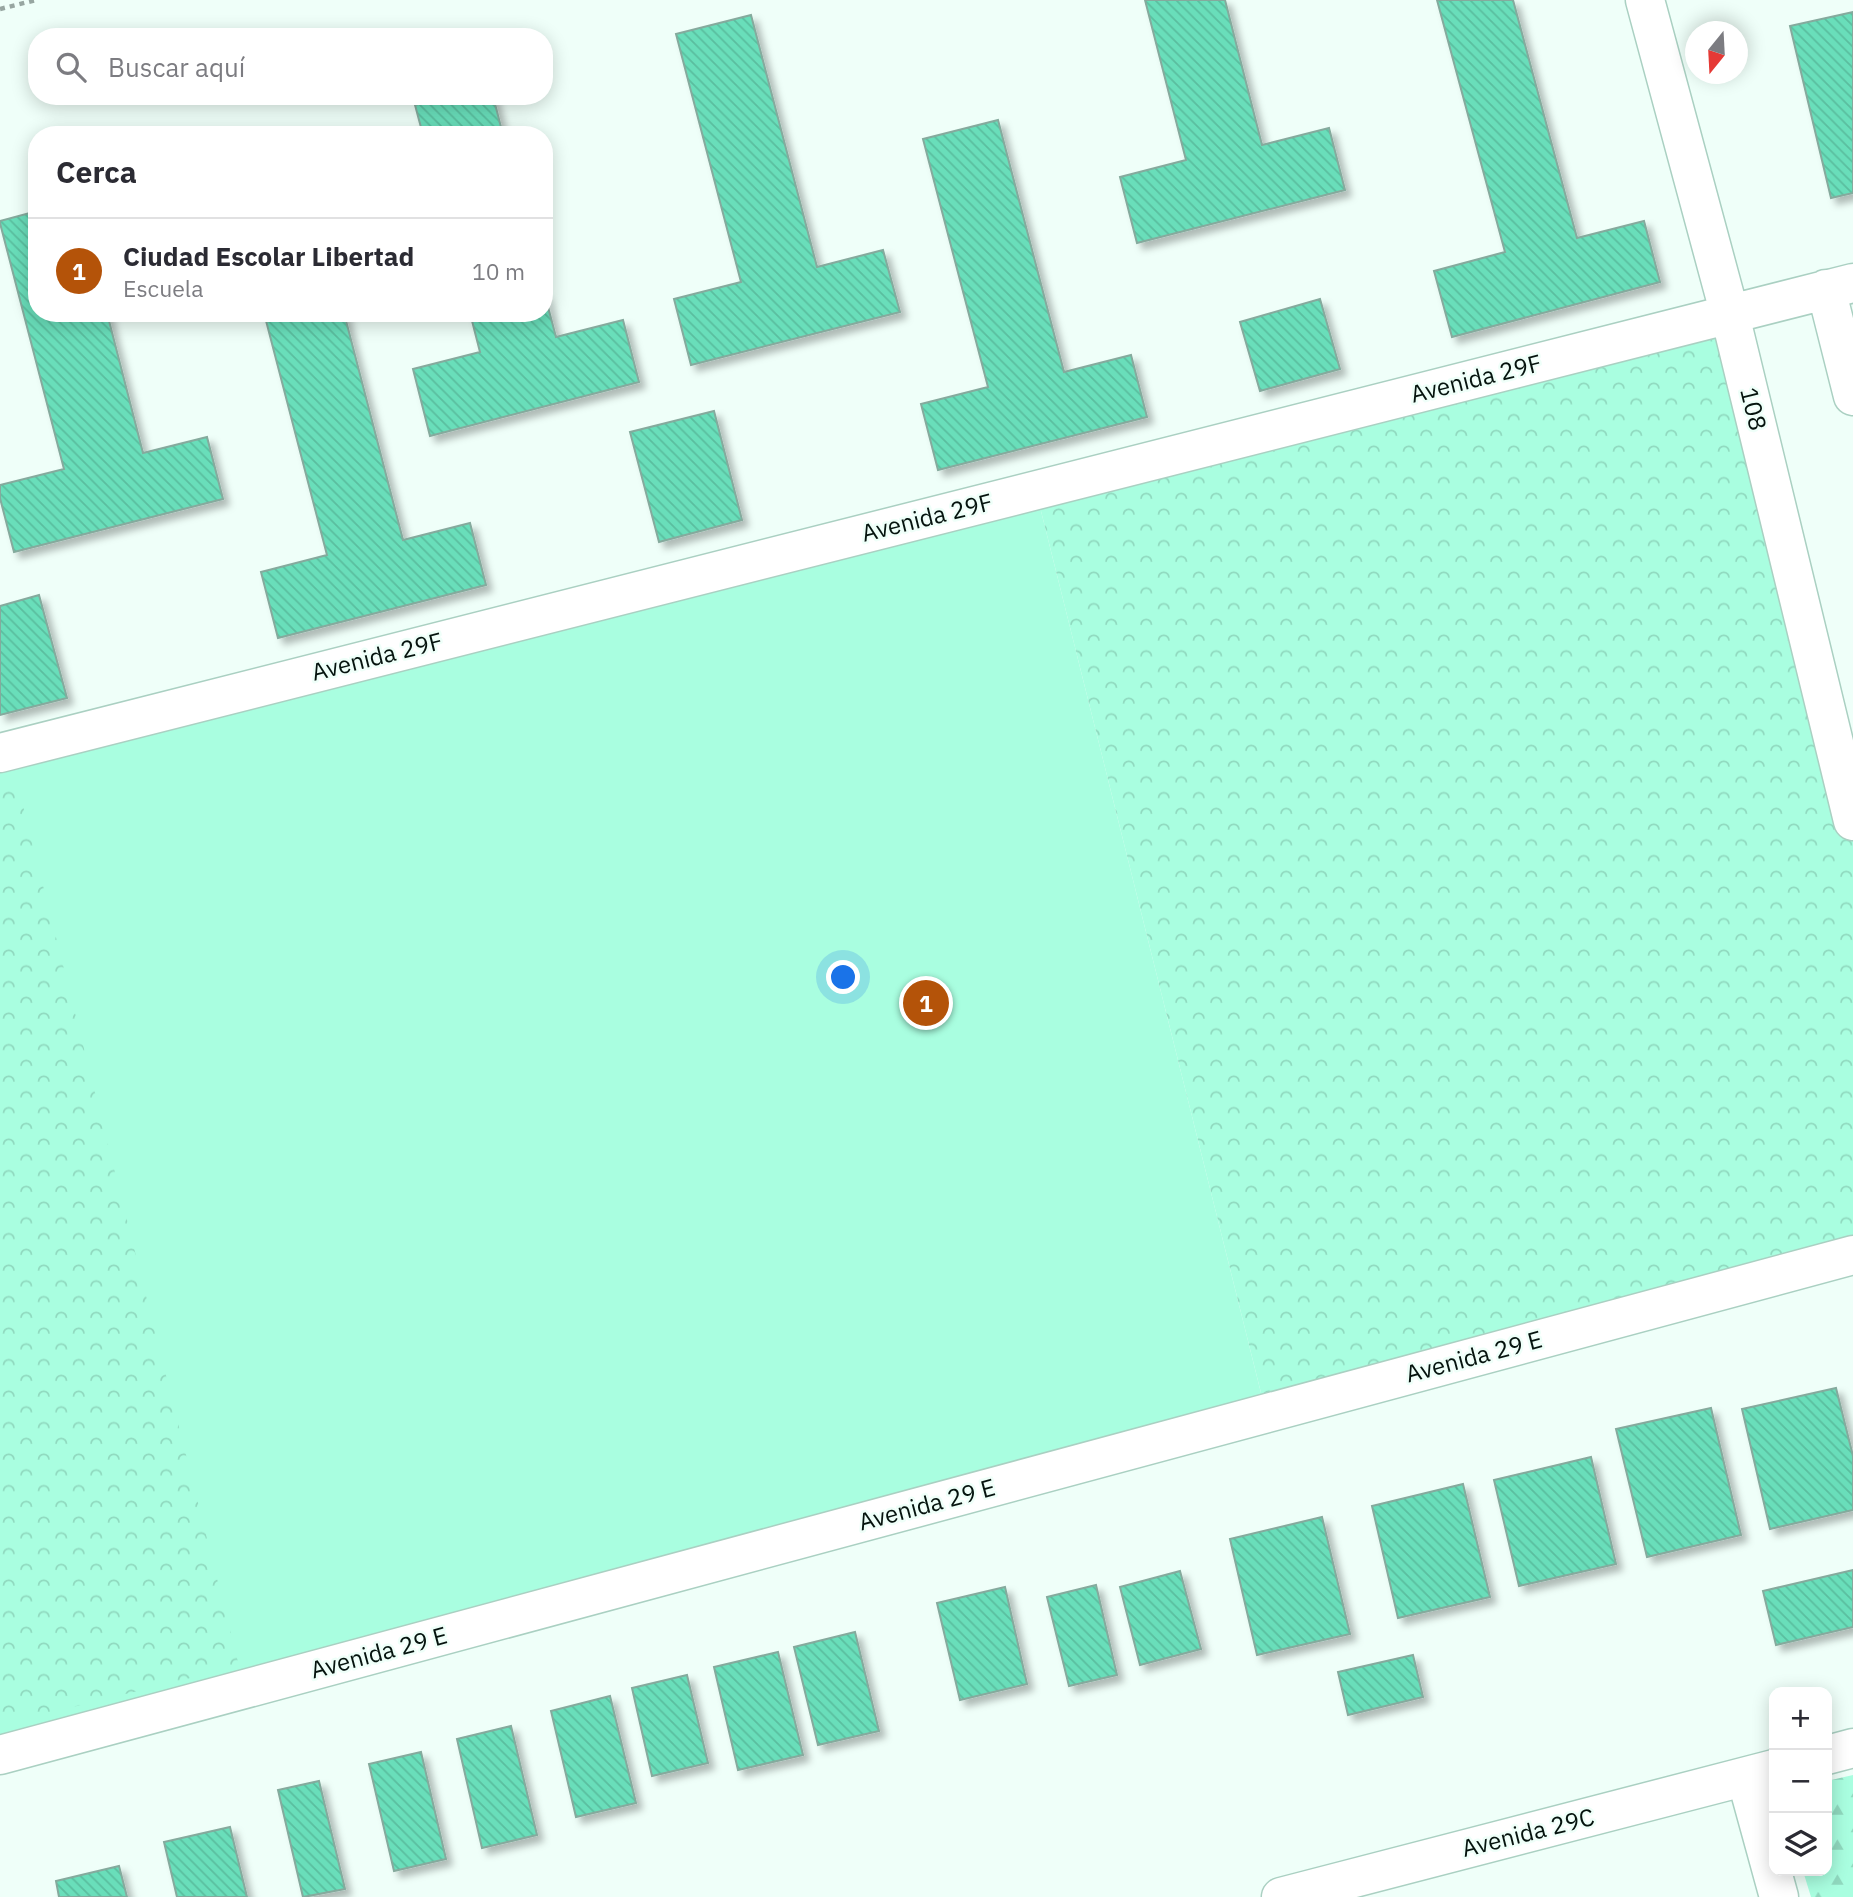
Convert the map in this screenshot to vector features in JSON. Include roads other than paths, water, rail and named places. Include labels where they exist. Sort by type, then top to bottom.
[{"type":"street","name":"108","points":[[1645,0],[1730,315],[1853,821]]},
{"type":"street","name":"Avenida 29F","points":[[0,752],[1840,286]]},
{"type":"street","points":[[1840,286],[1853,396]]},
{"type":"street","name":"Avenida 29 E","points":[[0,1755],[1853,1255]]},
{"type":"street","points":[[1832,1754],[1853,1748]]},
{"type":"street","points":[[1760,1773],[1779,1897]]},
{"type":"street","name":"Avenida 29C","points":[[1281,1897],[1760,1773]]},
{"type":"place","name":"Ciudad Escolar Libertad","points":[[926,1003]]}]
